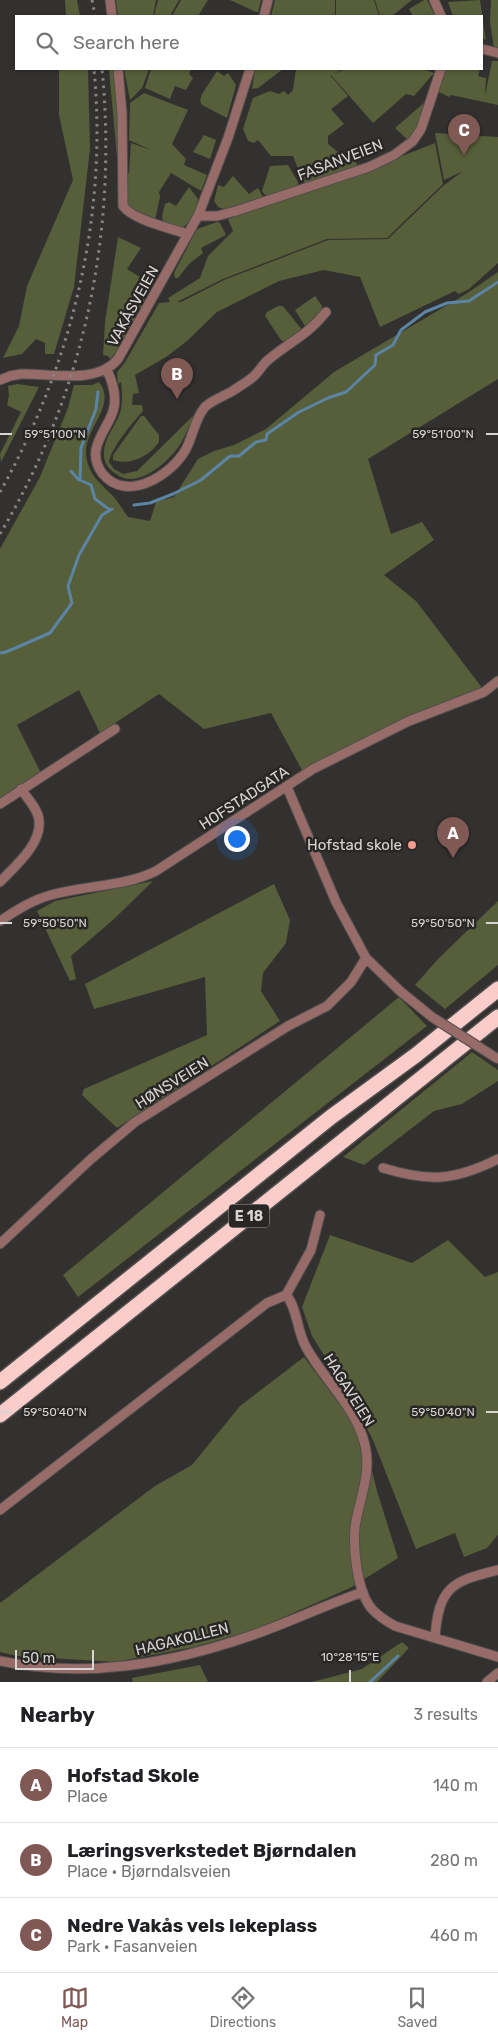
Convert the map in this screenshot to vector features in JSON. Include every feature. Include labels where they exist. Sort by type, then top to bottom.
[{"type":"highway","name":"E 18","points":[[0,1382],[331,1117],[416,1055],[498,989]]},
{"type":"highway","name":"E 18","points":[[0,1415],[498,1017]]},
{"type":"street","points":[[110,0],[112,15]]},
{"type":"street","points":[[264,15],[268,0]]},
{"type":"street","points":[[434,0],[441,15]]},
{"type":"street","points":[[483,49],[498,53]]},
{"type":"street","points":[[118,70],[123,131],[123,206],[128,213],[187,234]]},
{"type":"street","name":"VAKÅSVEIEN","points":[[107,370],[113,366],[123,353],[198,216],[228,138],[250,70]]},
{"type":"street","name":"FASANVEIEN","points":[[198,216],[217,216],[236,211],[369,167],[394,155],[413,141],[421,129],[441,70]]},
{"type":"street","points":[[0,380],[20,374],[90,375],[107,370],[111,379],[114,402],[112,413],[99,437],[95,456],[102,473],[109,480],[121,486],[138,486],[154,478],[180,458],[186,449],[205,406],[233,391],[253,377],[267,361],[308,332],[326,312]]},
{"type":"street","name":"HOFSTADGATA","points":[[0,920],[25,904],[50,895],[140,879],[156,871],[312,769],[408,721],[484,692],[498,681]]},
{"type":"street","points":[[0,804],[115,729]]},
{"type":"street","points":[[287,787],[336,902],[366,958],[400,991],[432,1017],[498,1060]]},
{"type":"street","points":[[0,882],[30,848],[38,829],[39,819],[36,810],[21,789]]},
{"type":"street","name":"HØNSVEIEN","points":[[0,1244],[91,1159],[135,1122],[288,1026],[327,1006],[351,982],[366,958]]},
{"type":"street","points":[[383,1168],[409,1176],[438,1178],[467,1174],[498,1159]]},
{"type":"street","points":[[0,1510],[267,1303],[286,1295],[311,1250],[320,1215]]},
{"type":"street","name":"HAGAVEIEN","points":[[286,1295],[291,1300],[299,1332],[306,1347],[357,1423],[365,1444],[368,1463],[366,1482],[355,1526],[354,1544],[363,1592],[370,1607],[382,1619],[396,1626],[498,1657]]},
{"type":"street","points":[[435,1637],[439,1605],[451,1588],[468,1578],[498,1570]]},
{"type":"street","name":"HAGAKOLLEN","points":[[0,1662],[26,1667],[74,1670],[135,1666],[176,1658],[249,1636],[363,1592]]},
{"type":"street","points":[[487,1682],[498,1673]]},
{"type":"green space","points":[[65,0],[77,0],[80,15],[66,15]]},
{"type":"green space","points":[[116,0],[156,0],[153,15],[118,15]]},
{"type":"green space","points":[[158,0],[179,0],[171,15],[154,15]]},
{"type":"green space","points":[[181,0],[208,0],[199,15],[173,15]]},
{"type":"green space","points":[[230,0],[261,0],[258,12],[256,12]]},
{"type":"green space","points":[[275,0],[335,0],[335,15],[271,15]]},
{"type":"green space","points":[[336,0],[374,0],[379,15],[336,15]]},
{"type":"green space","points":[[375,0],[412,0],[393,15],[380,15]]},
{"type":"green space","points":[[427,0],[434,15],[412,15],[409,9]]},
{"type":"green space","points":[[480,0],[482,15],[453,15],[448,2]]},
{"type":"green space","points":[[491,0],[498,0],[498,49],[494,48],[490,22]]},
{"type":"green space","points":[[483,20],[486,40],[483,38]]},
{"type":"green space","points":[[492,61],[498,61],[498,105],[451,95],[449,97],[437,91],[443,70],[480,70],[478,76],[486,78],[485,96]]},
{"type":"green space","points":[[59,70],[88,70],[90,149],[74,287],[54,354],[45,354],[45,343],[36,339],[22,354],[3,358],[19,326],[27,286],[73,180],[59,115]]},
{"type":"green space","points":[[109,70],[113,70],[118,115],[118,168]]},
{"type":"green space","points":[[124,70],[149,70],[142,88],[130,100]]},
{"type":"green space","points":[[151,70],[191,70],[189,74],[193,78],[186,90],[175,86],[170,99],[145,88]]},
{"type":"green space","points":[[255,70],[282,70],[258,88],[252,89]]},
{"type":"green space","points":[[296,70],[341,70],[333,74],[343,70],[426,70],[434,73],[414,96],[406,94],[373,123],[330,75],[348,96],[331,109],[344,124],[328,136],[328,144],[349,161],[355,161],[358,166],[304,184],[293,156],[271,156],[258,140],[254,143],[248,141],[243,129],[253,98],[270,91],[279,94],[284,91],[288,95],[293,90]]},
{"type":"green space","points":[[217,71],[224,76],[228,73],[236,85],[227,118],[202,105],[200,101],[202,94]]},
{"type":"green space","points":[[144,93],[188,110],[172,144],[186,159],[184,165],[207,175],[201,191],[171,173],[159,192],[160,197],[155,220],[127,208],[125,175],[129,173],[131,143],[151,150],[129,140],[130,103]]},
{"type":"green space","points":[[425,102],[417,126],[408,140],[395,128]]},
{"type":"green space","points":[[435,133],[498,137],[498,263],[469,289],[459,294],[455,291],[380,327],[360,277],[324,270],[279,281],[217,312],[187,341],[166,357],[135,375],[139,393],[133,394],[132,405],[142,405],[143,411],[118,443],[109,462],[114,469],[123,474],[137,471],[194,415],[181,443],[163,464],[145,475],[127,479],[111,470],[105,462],[104,449],[107,438],[121,409],[121,382],[118,384],[117,372],[124,364],[159,303],[170,302],[168,298],[200,278],[208,256],[233,231],[228,219],[386,165],[400,157],[435,143],[443,184],[387,238],[327,239],[223,279],[177,302],[181,302],[224,280],[328,240],[388,239],[443,186],[463,171],[444,180]]},
{"type":"green space","points":[[204,135],[216,140],[210,159],[193,152]]},
{"type":"green space","points":[[288,165],[298,182],[297,186],[267,197],[262,191],[270,166]]},
{"type":"green space","points":[[233,176],[249,194],[258,188],[263,197],[224,209],[218,207],[214,201],[218,185],[224,187]]},
{"type":"green space","points":[[189,187],[198,199],[191,220],[181,228],[163,223],[162,216],[165,204],[169,202],[176,206]]},
{"type":"green space","points":[[217,222],[220,223],[226,235],[201,248],[203,253],[189,264],[178,278],[175,278],[174,273],[197,229]]},
{"type":"green space","points":[[118,237],[141,248],[127,269],[152,285],[117,352],[110,359],[108,356],[103,355],[105,322]]},
{"type":"green space","points":[[498,272],[498,379],[368,459],[391,534],[422,522],[434,540],[384,575],[416,601],[483,689],[303,772],[271,713],[204,729],[159,694],[100,733],[79,690],[17,725],[41,773],[0,800],[0,549],[40,477],[68,408],[74,385],[92,385],[99,382],[104,391],[102,410],[88,440],[86,450],[87,461],[93,475],[128,517],[150,521],[156,502],[174,497],[198,459],[214,451],[234,445],[266,429],[334,372],[466,294]]},
{"type":"green space","points":[[315,296],[322,306],[321,312],[313,318],[310,325],[305,326],[295,310]]},
{"type":"green space","points":[[278,306],[283,306],[303,331],[285,342],[281,340],[265,316],[267,312]]},
{"type":"green space","points":[[17,384],[39,387],[1,462],[0,454],[21,412],[7,405],[8,386]]},
{"type":"green space","points":[[141,416],[144,416],[159,435],[159,442],[150,452],[133,461],[119,462],[113,460],[113,455]]},
{"type":"green space","points":[[153,881],[114,919],[71,956],[76,979],[70,981],[37,911],[55,901]]},
{"type":"green space","points":[[274,884],[290,920],[286,943],[263,973],[261,991],[280,1021],[117,1128],[82,1095],[84,1089],[207,1035],[205,977],[94,1009],[85,984]]},
{"type":"green space","points":[[498,901],[498,965],[445,1009],[415,985],[439,958]]},
{"type":"green space","points":[[399,997],[427,1026],[78,1297],[63,1275]]},
{"type":"green space","points":[[472,1052],[498,1070],[498,1081],[462,1104],[434,1111],[364,1165],[343,1157]]},
{"type":"green space","points":[[330,1235],[412,1263],[448,1240],[485,1277],[498,1272],[498,1535],[487,1548],[464,1557],[455,1533],[416,1549],[373,1440],[354,1403],[312,1336],[302,1307]]},
{"type":"green space","points":[[304,1357],[355,1425],[366,1447],[377,1491],[398,1558],[350,1588],[257,1629],[194,1647],[115,1662],[17,1656],[0,1652],[0,1603],[155,1486],[192,1465],[240,1406]]},
{"type":"green space","points":[[402,1642],[409,1648],[377,1682],[312,1682],[362,1669]]},
{"type":"green space","points":[[200,1665],[208,1682],[133,1682],[132,1678]]},
{"type":"waterway","points":[[134,505],[150,503],[201,480],[230,456],[239,456],[256,442],[266,440],[267,434],[299,412],[328,398],[346,392],[375,365],[376,355],[393,345],[401,330],[425,312],[447,303],[469,301],[498,282]]},
{"type":"waterway","points":[[98,392],[96,409],[81,448],[80,480],[91,485],[95,499],[110,510]]},
{"type":"waterway","points":[[71,471],[79,480]]},
{"type":"waterway","points":[[0,653],[50,633],[72,603],[68,586],[79,555],[102,515],[112,509]]},
{"type":"waterway","points":[[370,1682],[398,1656]]},
{"type":"railway","points":[[92,0],[95,15]]},
{"type":"railway","points":[[0,492],[25,443],[47,393],[65,341],[79,288],[89,234],[95,179],[97,124],[94,70]]},
{"type":"railway","points":[[0,534],[29,480],[54,425],[73,368],[89,310],[99,251],[105,191],[106,130],[102,70]]},
{"type":"place","name":"Nedre Vakås vels lekeplass","points":[[464,155]]},
{"type":"place","name":"Læringsverkstedet Bjørndalen","points":[[177,399]]},
{"type":"place","name":"Hofstad skole","points":[[412,845]]},
{"type":"place","name":"Hofstad Skole","points":[[453,858]]}]
